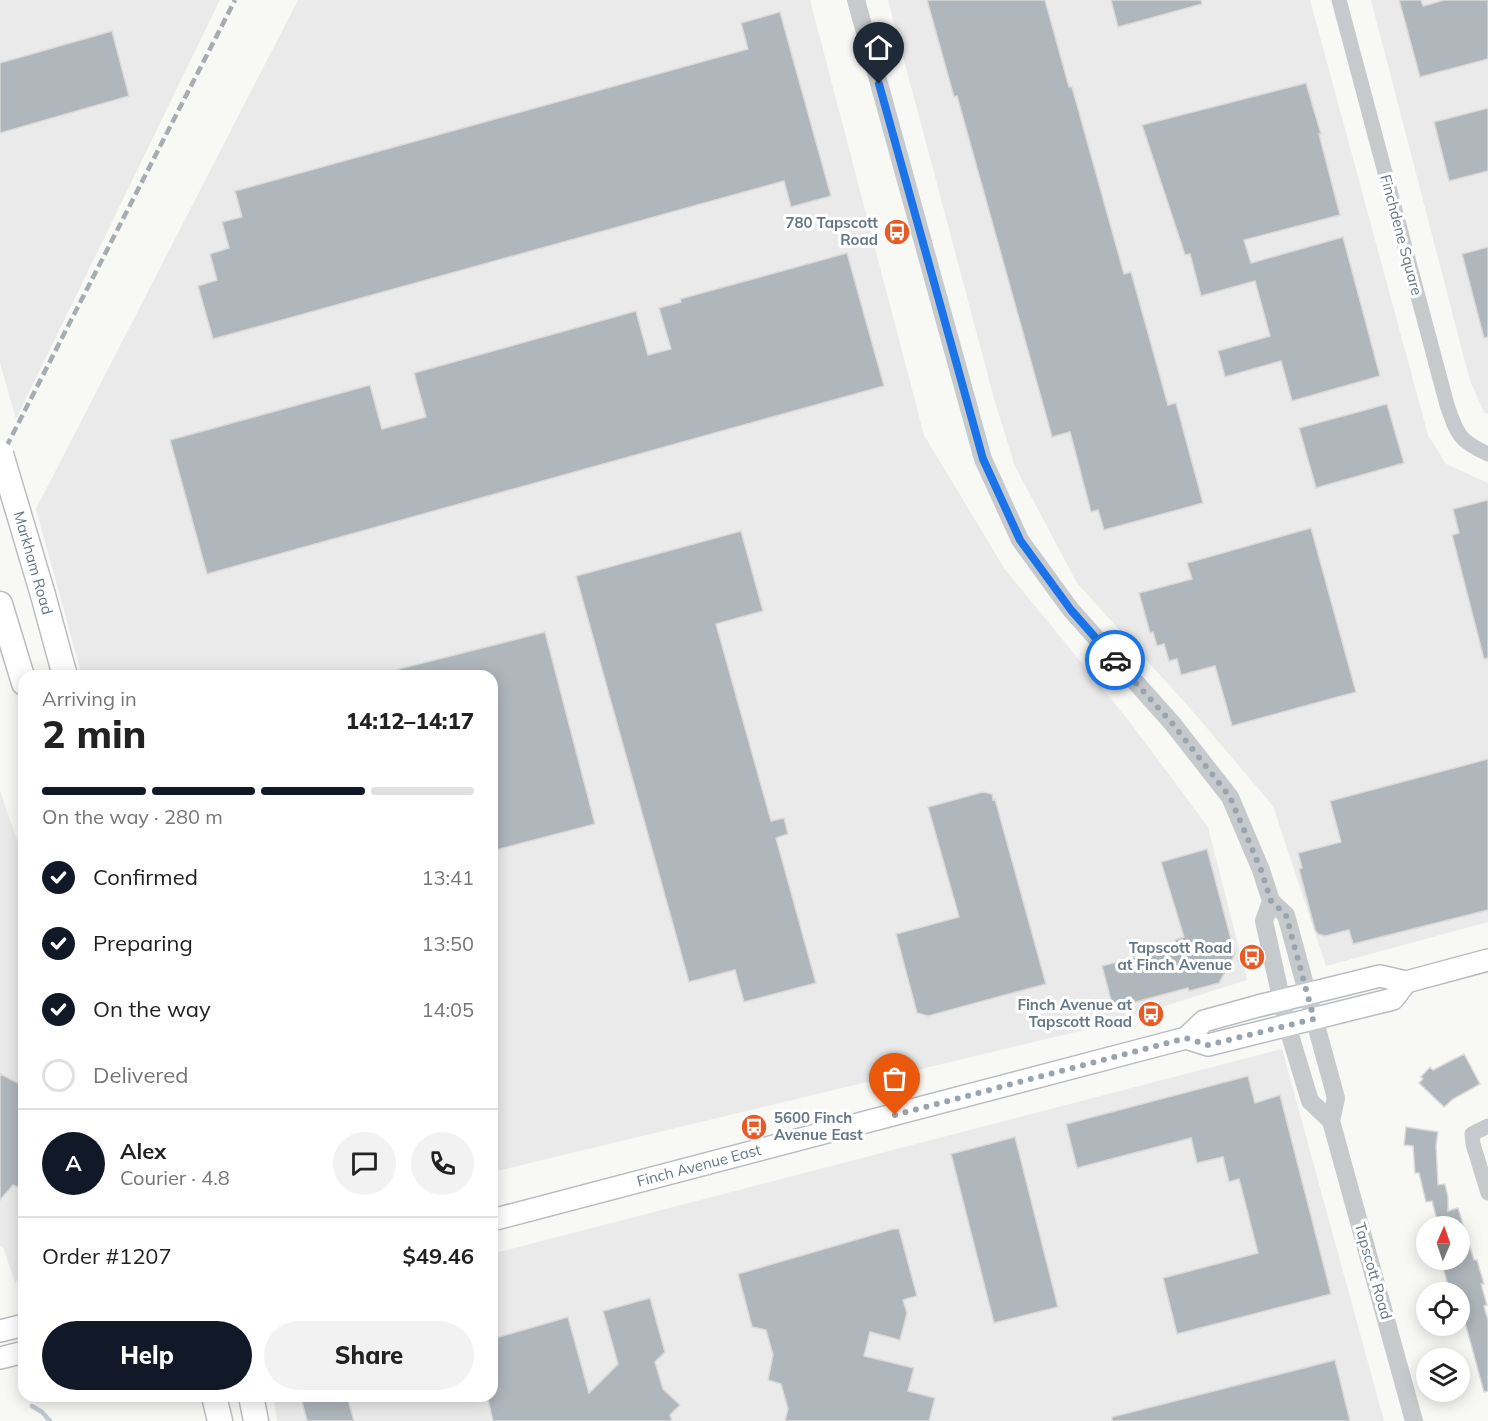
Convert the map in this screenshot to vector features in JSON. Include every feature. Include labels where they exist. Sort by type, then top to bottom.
[{"type":"main road","name":"Markham Road","points":[[1,452],[63,670]]},
{"type":"main road","points":[[0,604],[20,670]]},
{"type":"main road","name":"Finch Avenue East","points":[[498,1218],[1186,1038],[1204,1021],[1282,1000],[1380,976],[1407,982],[1488,960]]},
{"type":"main road","name":"Finch Avenue East","points":[[1186,1038],[1208,1045],[1393,999],[1407,982]]},
{"type":"main road","points":[[0,1331],[18,1326]]},
{"type":"main road","points":[[0,1358],[18,1354]]},
{"type":"main road","points":[[215,1402],[220,1421]]},
{"type":"main road","points":[[252,1402],[256,1421]]},
{"type":"street","name":"Tapscott Road","points":[[855,0],[983,459],[1020,540],[1071,610],[1172,723],[1230,797],[1261,870],[1271,901],[1286,915],[1336,1098],[1331,1121],[1414,1421]]},
{"type":"street","name":"Finchdene Square","points":[[1339,0],[1447,405],[1457,433],[1468,444],[1488,454]]},
{"type":"street","name":"Tapscott Road","points":[[1271,901],[1264,921],[1287,1025],[1310,1101],[1331,1121]]},
{"type":"street","points":[[1488,1126],[1472,1134],[1488,1193]]},
{"type":"shaded area","points":[[0,0],[220,0],[16,419],[0,363]]},
{"type":"shaded area","points":[[298,0],[810,0],[924,435],[1004,568],[1129,721],[1208,827],[1247,980],[1105,1025],[498,1171],[498,670],[80,670],[36,509]]},
{"type":"shaded area","points":[[888,0],[1310,0],[1428,435],[1446,464],[1488,483],[1488,922],[1326,966],[1273,806],[1189,707],[1077,583],[1015,466],[995,402]]},
{"type":"shaded area","points":[[1371,0],[1488,0],[1488,414],[1484,412],[1470,381]]},
{"type":"shaded area","points":[[0,791],[18,843],[18,1281],[15,1282],[3,1247],[0,1246]]},
{"type":"shaded area","points":[[1282,1049],[1384,1421],[277,1421],[275,1402],[498,1402],[498,1252]]},
{"type":"building","points":[[927,0],[1045,0],[1069,87],[1072,87],[1124,274],[1131,272],[1168,405],[1176,403],[1203,503],[1104,530],[1098,510],[1091,512],[1070,432],[1052,437],[957,96],[954,97]]},
{"type":"building","points":[[1111,0],[1201,0],[1202,4],[1118,27]]},
{"type":"building","points":[[1399,0],[1421,0],[1423,6],[1444,0],[1488,0],[1488,59],[1420,77]]},
{"type":"building","points":[[780,12],[831,196],[791,207],[784,181],[213,339],[198,286],[217,280],[210,254],[229,248],[222,222],[242,217],[235,191],[748,49],[741,23]]},
{"type":"building","points":[[112,31],[129,96],[0,133],[0,63]]},
{"type":"building","points":[[1306,83],[1321,134],[1319,134],[1340,215],[1244,240],[1251,263],[1343,237],[1380,376],[1292,401],[1281,361],[1225,377],[1218,351],[1270,336],[1255,281],[1201,296],[1190,254],[1185,255],[1142,125]]},
{"type":"building","points":[[1488,108],[1488,171],[1449,181],[1434,122]]},
{"type":"building","points":[[1488,247],[1488,337],[1484,338],[1462,254]]},
{"type":"building","points":[[847,253],[884,386],[207,574],[170,440],[370,385],[382,429],[426,417],[414,373],[636,311],[648,355],[671,349],[659,308],[681,302],[680,299]]},
{"type":"building","points":[[1387,404],[1404,463],[1316,488],[1299,428]]},
{"type":"building","points":[[1488,500],[1488,658],[1484,659],[1452,535],[1459,533],[1453,509]]},
{"type":"building","points":[[1311,528],[1356,692],[1232,726],[1215,666],[1181,675],[1177,659],[1169,661],[1164,644],[1157,646],[1153,632],[1150,633],[1139,593],[1192,579],[1187,563]]},
{"type":"building","points":[[741,531],[763,611],[716,624],[771,821],[784,818],[788,834],[776,838],[816,983],[744,1002],[735,970],[689,982],[576,576]]},
{"type":"building","points":[[545,632],[595,824],[498,849],[498,670],[395,670]]},
{"type":"building","points":[[1488,759],[1488,910],[1353,944],[1349,930],[1325,936],[1318,934],[1299,869],[1302,868],[1298,853],[1341,842],[1330,801]]},
{"type":"building","points":[[983,792],[992,794],[993,800],[995,799],[1046,984],[928,1016],[917,1013],[896,934],[959,917],[928,807]]},
{"type":"building","points":[[1207,849],[1235,954],[1219,983],[1189,991],[1188,988],[1113,1008],[1102,966],[1176,946],[1175,940],[1184,937],[1161,862]]},
{"type":"building","points":[[1464,1054],[1480,1084],[1453,1099],[1444,1107],[1419,1083],[1423,1079],[1421,1077],[1430,1067],[1433,1070]]},
{"type":"building","points":[[0,1074],[18,1083],[18,1187],[13,1185],[0,1200]]},
{"type":"building","points":[[1248,1076],[1255,1103],[1280,1095],[1331,1294],[1177,1334],[1163,1278],[1258,1253],[1239,1179],[1229,1182],[1223,1157],[1197,1163],[1191,1138],[1077,1168],[1066,1124]]},
{"type":"building","points":[[1406,1127],[1438,1132],[1436,1146],[1438,1185],[1445,1184],[1448,1211],[1458,1208],[1460,1216],[1436,1216],[1432,1201],[1426,1202],[1419,1173],[1415,1173],[1413,1146],[1404,1145]]},
{"type":"building","points":[[1015,1137],[1058,1307],[994,1323],[951,1154]]},
{"type":"building","points":[[899,1229],[917,1296],[903,1300],[907,1313],[900,1340],[870,1332],[864,1356],[914,1368],[908,1391],[935,1398],[929,1421],[785,1421],[788,1409],[781,1384],[768,1380],[773,1355],[766,1330],[752,1327],[738,1274]]},
{"type":"building","points":[[1470,1247],[1474,1260],[1477,1260],[1487,1305],[1484,1306],[1488,1320],[1488,1391],[1484,1392],[1469,1336],[1470,1282],[1447,1282],[1444,1270],[1470,1270]]},
{"type":"building","points":[[650,1298],[665,1352],[655,1362],[663,1389],[680,1405],[670,1415],[672,1421],[493,1421],[488,1402],[498,1402],[498,1337],[568,1317],[589,1393],[618,1364],[603,1311]]},
{"type":"building","points":[[1335,1360],[1350,1421],[1112,1421],[1112,1417]]},
{"type":"building","points":[[302,1402],[349,1402],[354,1421],[307,1421]]},
{"type":"waterway","points":[[32,1406],[50,1421]]},
{"type":"railway","points":[[0,459],[235,0]]},
{"type":"way so far","points":[[895,1115],[1186,1038],[1208,1045],[1314,1019],[1286,915],[1271,901],[1261,870],[1230,797],[1172,723],[1115,660]]},
{"type":"place","name":"780 Tapscott Road","points":[[897,232]]},
{"type":"place","name":"Tapscott Road at Finch Avenue","points":[[1252,957]]},
{"type":"place","name":"Finch Avenue at Tapscott Road","points":[[1151,1014]]},
{"type":"place","name":"5600 Finch Avenue East","points":[[754,1127]]},
{"type":"route","points":[[879,84],[983,459],[1020,540],[1071,610],[1115,660]]}]
